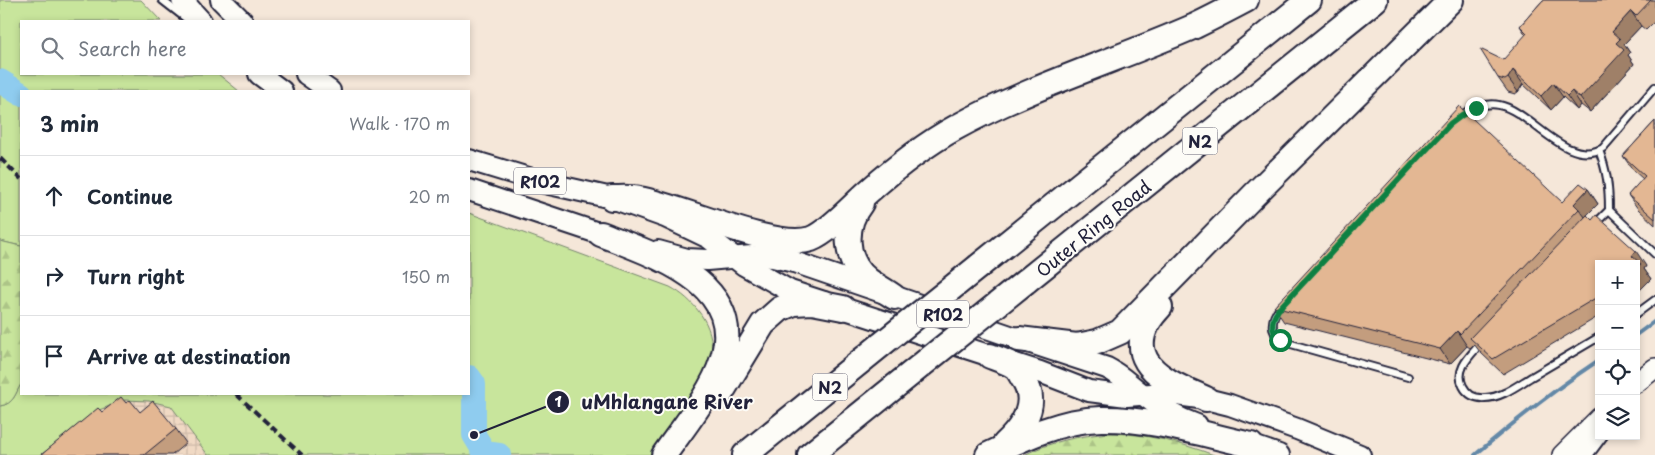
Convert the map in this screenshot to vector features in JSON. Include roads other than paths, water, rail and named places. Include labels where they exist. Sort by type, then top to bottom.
[{"type":"highway","points":[[612,198],[638,199],[782,240],[797,241],[811,239],[824,231],[871,190],[927,146],[984,112],[1196,25],[1246,0]]},
{"type":"highway","name":"N2","points":[[745,455],[1309,0]]},
{"type":"highway","name":"Outer Ring Road","points":[[819,448],[1375,0]]},
{"type":"highway","points":[[1019,339],[1077,346],[1097,342],[1120,332],[1254,195],[1451,0]]},
{"type":"highway","points":[[871,190],[856,209],[852,219],[849,228],[849,249],[851,258],[867,279],[894,297]]},
{"type":"highway","points":[[1206,399],[1164,379],[1151,368],[1143,357],[1141,340],[1156,311],[1196,269],[1254,195]]},
{"type":"highway","points":[[601,234],[657,256],[688,274],[713,295],[725,322],[726,340],[722,361],[705,395],[666,455]]},
{"type":"highway","points":[[666,455],[705,414],[720,394],[763,324],[770,316],[780,308],[794,303],[812,302],[843,308]]},
{"type":"highway","points":[[990,356],[1016,368],[1028,387],[1030,398],[1029,411],[1024,423],[1017,433],[993,453]]},
{"type":"highway","points":[[993,453],[1047,429],[1100,419],[1130,420],[1157,424],[1251,445]]},
{"type":"main road","points":[[182,0],[201,20]]},
{"type":"main road","points":[[221,0],[241,20]]},
{"type":"main road","points":[[260,75],[281,90]]},
{"type":"main road","points":[[307,75],[329,90]]},
{"type":"main road","name":"R102","points":[[470,160],[545,182],[612,198],[665,217],[709,238],[763,277],[790,291],[1040,372],[1089,392],[1127,396],[1162,393],[1206,399],[1230,405],[1361,454]]},
{"type":"main road","name":"R102","points":[[470,190],[601,234],[687,259],[708,260],[752,256],[787,260],[1107,368],[1120,375],[1142,394],[1184,421],[1278,455]]},
{"type":"main road","points":[[1581,455],[1595,436]]},
{"type":"street","points":[[1640,380],[1655,368]]},
{"type":"street","points":[[1562,455],[1595,422]]},
{"type":"lane","points":[[162,0],[189,20]]},
{"type":"lane","points":[[1450,124],[1476,108],[1490,104],[1499,105],[1515,111],[1561,144],[1584,152],[1601,149],[1655,87]]},
{"type":"lane","points":[[1589,230],[1609,210],[1609,187],[1601,149]]},
{"type":"lane","points":[[1609,210],[1655,254]]},
{"type":"lane","points":[[1640,311],[1655,300]]},
{"type":"lane","points":[[1284,303],[1275,315],[1272,324],[1274,332],[1280,340],[1408,377]]},
{"type":"lane","points":[[1485,339],[1466,360],[1461,372],[1461,383],[1474,398],[1494,397],[1595,339]]},
{"type":"waterway","points":[[0,81],[20,93]]},
{"type":"waterway","points":[[1640,332],[1655,321]]},
{"type":"waterway","points":[[1475,455],[1567,382],[1595,363]]},
{"type":"waterway","points":[[470,378],[474,384],[474,435],[485,453],[499,455]]},
{"type":"railway","points":[[0,158],[20,178]]},
{"type":"railway","points":[[237,395],[302,455]]},
{"type":"place","name":"uMhlangane River","points":[[474,435]]}]
